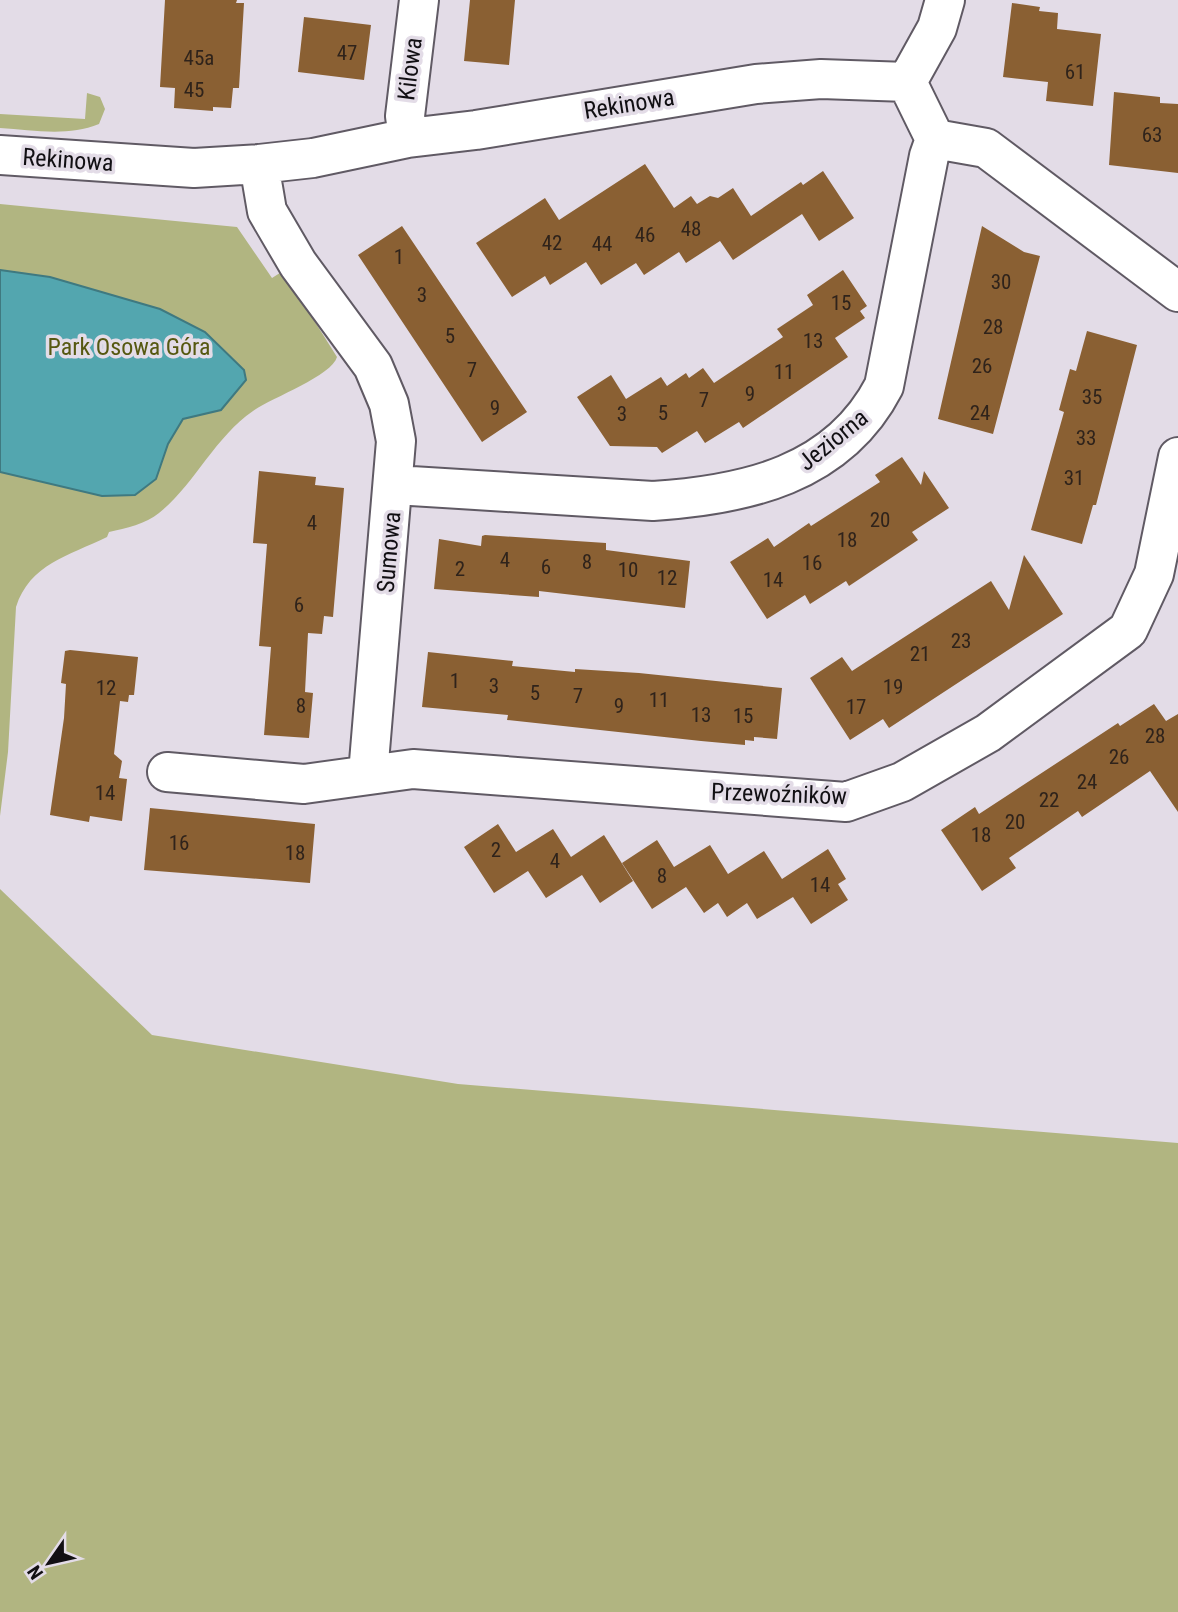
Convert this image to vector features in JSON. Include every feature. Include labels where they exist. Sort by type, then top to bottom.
[{"type":"street","name":"Kilowa","points":[[408,138],[405,116],[419,0]]},
{"type":"street","points":[[945,0],[937,28],[907,82],[935,139],[986,148],[1178,292]]},
{"type":"street","name":"Rekinowa","points":[[0,155],[194,168],[259,164],[313,158],[408,138],[476,130],[756,84],[821,79],[907,82]]},
{"type":"street","name":"Jeziorna","points":[[395,485],[640,500],[678,499],[747,490],[781,478],[819,457],[870,413],[884,386],[929,156],[935,139]]},
{"type":"street","name":"Sumowa","points":[[259,164],[267,211],[298,264],[368,357],[384,391],[396,441],[395,485],[368,774]]},
{"type":"street","name":"Przewoźników","points":[[368,774],[413,769],[846,802],[902,782],[988,733],[1128,630],[1154,573],[1178,457]]},
{"type":"street","points":[[167,772],[304,784],[368,774]]},
{"type":"green space","points":[[87,93],[100,97],[105,109],[99,124],[62,132],[0,128],[0,114],[85,119]]},
{"type":"green space","name":"Park Osowa Góra","points":[[0,204],[237,227],[272,278],[283,271],[337,357],[324,372],[253,411],[239,422],[183,489],[154,517],[109,532],[107,537],[52,563],[22,592],[16,607],[8,752],[0,816]]},
{"type":"green space","points":[[0,889],[152,1035],[458,1084],[1178,1143],[1178,1612],[0,1612]]},
{"type":"water","points":[[0,270],[50,277],[160,309],[205,332],[244,370],[246,380],[221,410],[183,419],[168,444],[156,479],[135,495],[102,496],[0,472]]},
{"type":"building","points":[[165,0],[237,0],[236,3],[244,3],[239,88],[233,88],[231,108],[213,107],[213,111],[174,108],[175,88],[160,87]]},
{"type":"building","points":[[470,0],[515,0],[509,65],[464,61]]},
{"type":"building","points":[[1012,3],[1058,13],[1057,29],[1101,34],[1093,106],[1046,101],[1048,82],[1003,77]]},
{"type":"building","points":[[304,17],[371,25],[364,80],[298,72]]},
{"type":"building","points":[[1114,92],[1160,97],[1160,103],[1178,104],[1178,173],[1109,165]]},
{"type":"building","points":[[645,164],[674,208],[691,196],[697,204],[710,196],[718,198],[733,188],[751,216],[801,182],[803,185],[823,171],[854,218],[819,241],[802,214],[733,260],[720,241],[686,263],[679,252],[644,275],[636,263],[601,285],[586,262],[550,285],[545,276],[512,297],[476,243],[545,198],[559,220]]},
{"type":"building","points":[[402,226],[527,412],[482,442],[358,255]]},
{"type":"building","points":[[982,226],[1024,252],[1040,256],[993,434],[938,419]]},
{"type":"building","points":[[843,270],[867,306],[860,311],[865,318],[835,338],[848,357],[743,428],[739,422],[705,443],[697,431],[662,453],[657,447],[610,446],[577,397],[611,375],[626,399],[661,377],[667,386],[686,373],[689,378],[703,368],[714,383],[783,337],[777,329],[813,305],[807,295]]},
{"type":"building","points":[[1087,331],[1137,345],[1096,505],[1093,505],[1082,544],[1031,530],[1064,412],[1059,410],[1070,369],[1076,371]]},
{"type":"building","points":[[902,457],[921,485],[924,471],[949,508],[912,532],[918,540],[849,586],[846,581],[810,604],[805,595],[767,619],[730,562],[768,538],[774,547],[809,523],[811,526],[880,482],[875,475]]},
{"type":"building","points":[[259,471],[316,477],[315,485],[344,488],[333,617],[324,616],[322,634],[308,633],[305,692],[313,693],[309,738],[264,735],[271,647],[259,646],[267,544],[253,543]]},
{"type":"building","points":[[482,536],[606,543],[606,550],[690,561],[685,608],[539,591],[539,597],[434,589],[439,539],[481,546]]},
{"type":"building","points":[[1024,555],[1063,614],[889,728],[883,719],[850,740],[810,678],[842,657],[852,671],[991,581],[1009,610]]},
{"type":"building","points":[[65,651],[138,657],[134,695],[129,695],[128,702],[120,701],[114,754],[122,761],[119,778],[127,779],[122,821],[90,816],[89,822],[50,815],[64,718],[66,684],[61,683]]},
{"type":"building","points":[[428,652],[513,661],[512,666],[575,672],[575,669],[639,673],[782,688],[777,739],[754,737],[754,741],[745,740],[745,745],[507,720],[508,715],[422,707]]},
{"type":"building","points":[[1154,704],[1166,721],[1178,714],[1178,812],[1150,771],[1082,817],[1078,811],[1009,858],[1016,868],[982,891],[941,830],[975,807],[979,814],[1118,723],[1120,726]]},
{"type":"building","points":[[150,808],[315,824],[310,883],[144,870]]},
{"type":"building","points":[[498,824],[516,852],[553,829],[571,857],[604,835],[633,881],[600,903],[582,875],[546,898],[528,871],[494,893],[464,847]]},
{"type":"building","points":[[657,840],[674,867],[710,845],[728,874],[764,851],[782,879],[828,849],[846,879],[838,884],[848,900],[811,924],[793,897],[757,919],[747,903],[727,917],[718,903],[704,913],[686,887],[652,909],[622,863]]}]
